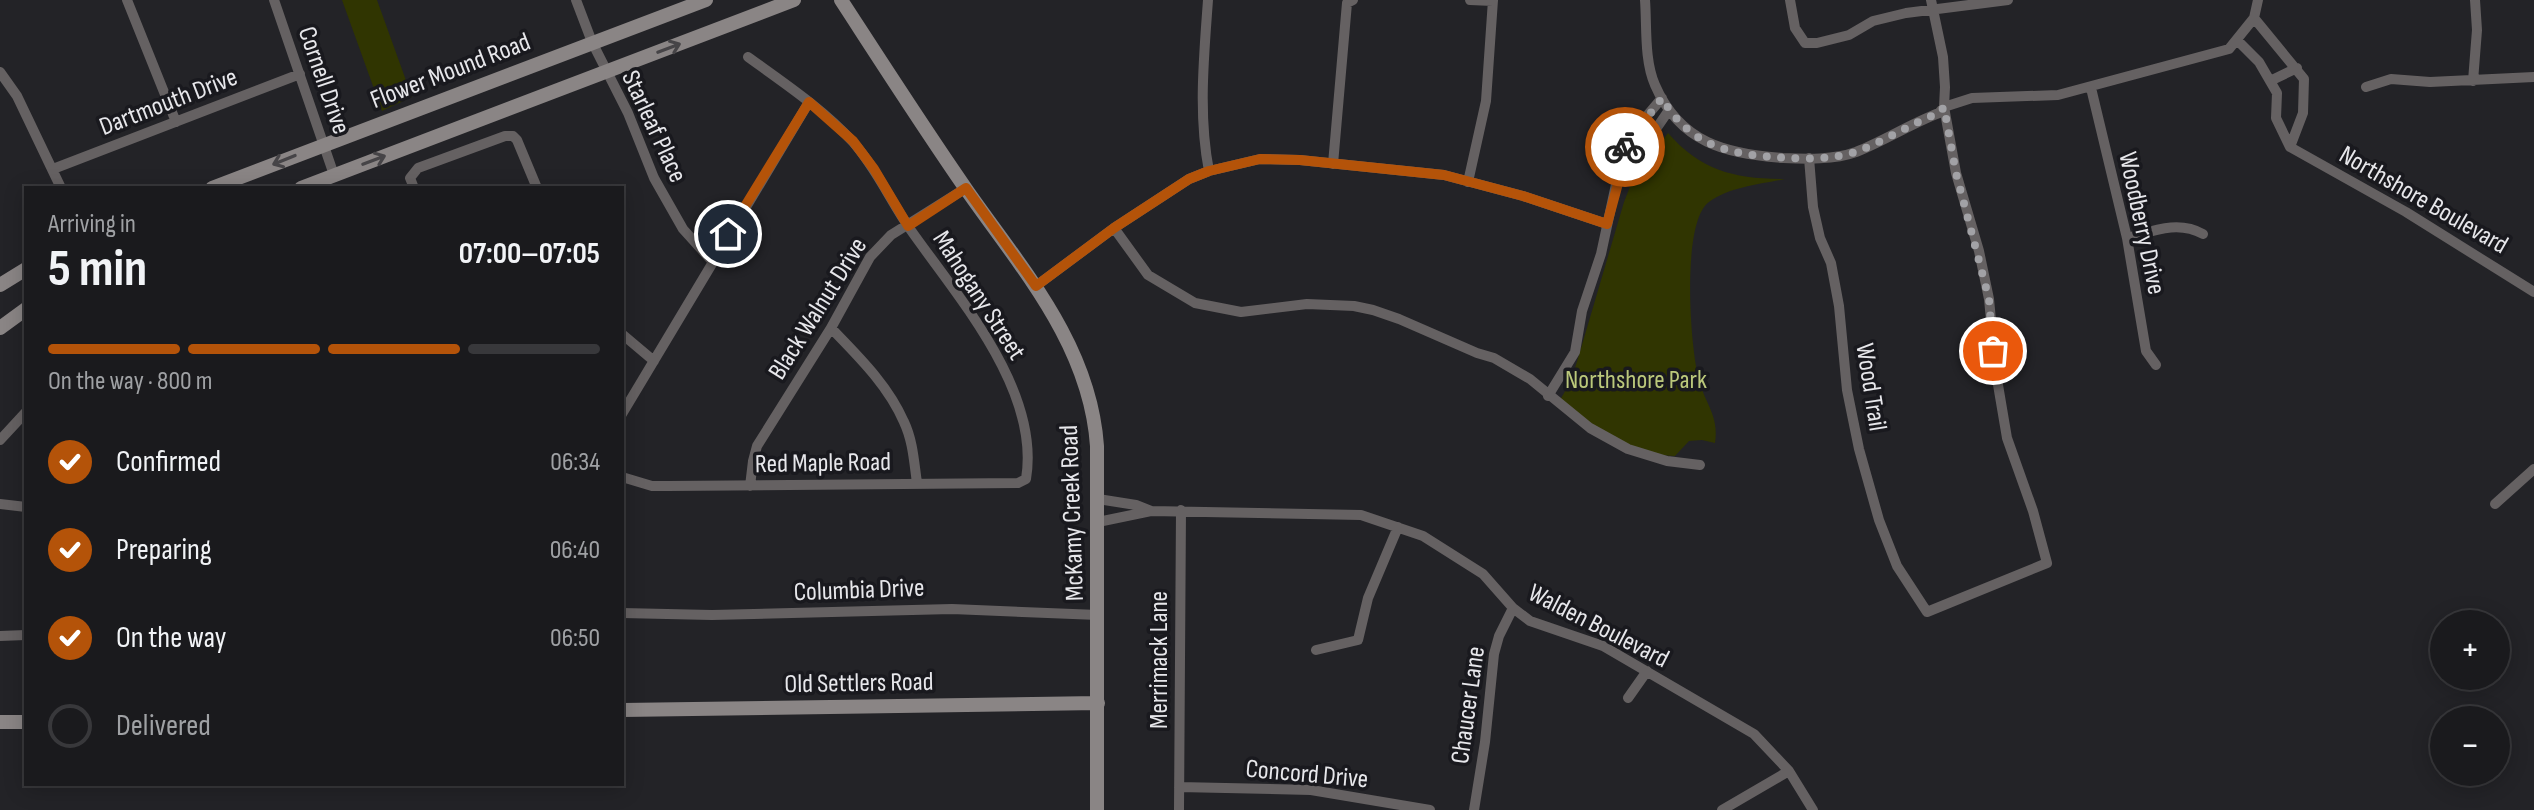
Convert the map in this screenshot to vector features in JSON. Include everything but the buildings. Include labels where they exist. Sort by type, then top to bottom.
[{"type":"street","points":[[127,0],[176,122]]},
{"type":"street","name":"Cornell Drive","points":[[274,0],[334,175]]},
{"type":"street","name":"Starleaf Place","points":[[576,0],[592,42],[628,113],[668,206],[683,229],[712,261]]},
{"type":"street","name":"Flower Mound Road","points":[[217,186],[706,0]]},
{"type":"street","points":[[306,186],[794,0]]},
{"type":"street","name":"McKamy Creek Road","points":[[841,0],[966,188],[1036,286],[1064,333],[1085,386],[1095,421],[1098,499],[1097,810]]},
{"type":"street","points":[[1208,0],[1203,113],[1209,171]]},
{"type":"street","points":[[1333,164],[1347,3],[1353,0]]},
{"type":"street","points":[[1468,182],[1486,101],[1493,0],[1470,0]]},
{"type":"street","points":[[1645,0],[1653,82],[1669,110],[1697,137],[1725,151],[1744,155],[1809,158],[1854,153],[1939,113],[1944,107],[1972,98],[2058,95],[2229,49],[2254,18],[2258,0]]},
{"type":"street","points":[[1790,0],[1795,28],[1805,43],[1849,35],[1873,21],[1932,5],[2008,0]]},
{"type":"street","points":[[2473,81],[2477,30],[2475,0]]},
{"type":"street","points":[[1932,5],[1943,57],[1944,107]]},
{"type":"street","points":[[2254,18],[2304,79],[2303,113],[2290,147]]},
{"type":"street","points":[[2237,40],[2259,62],[2277,93],[2276,118],[2290,147]]},
{"type":"street","name":"Mahogany Street","points":[[748,57],[809,102],[853,141],[993,348],[1019,404],[1026,479]]},
{"type":"street","points":[[2270,81],[2297,68]]},
{"type":"street","points":[[0,72],[17,96],[60,186]]},
{"type":"street","name":"Dartmouth Drive","points":[[53,169],[300,74]]},
{"type":"street","points":[[2366,87],[2391,79],[2430,82],[2534,77]]},
{"type":"street","name":"Woodberry Drive","points":[[2091,88],[2127,238],[2146,351],[2156,365]]},
{"type":"street","points":[[1548,396],[1575,352],[1582,311],[1601,254],[1623,165],[1622,154],[1662,98]]},
{"type":"street","points":[[624,411],[809,102]]},
{"type":"street","name":"Wood Trail","points":[[1809,158],[1813,207],[1820,238],[1831,263],[1839,306],[1845,376],[1859,449],[1879,520],[1897,566],[1927,612],[2047,563],[2033,511],[2007,438],[1996,373],[1989,299],[1956,173],[1944,107]]},
{"type":"street","points":[[1623,165],[1632,164],[1669,110]]},
{"type":"street","points":[[412,183],[418,168],[505,136],[513,136],[536,186]]},
{"type":"street","name":"Northshore Boulevard","points":[[2290,147],[2406,212],[2534,292]]},
{"type":"street","points":[[1036,286],[1114,228],[1189,179],[1260,159],[1395,168],[1444,175],[1523,196],[1607,224]]},
{"type":"street","name":"Black Walnut Drive","points":[[750,486],[757,446],[831,328],[870,257],[891,235],[966,188]]},
{"type":"street","points":[[2127,238],[2180,225],[2190,226],[2203,234]]},
{"type":"street","points":[[1114,228],[1148,275],[1195,303],[1241,312],[1307,304],[1373,310],[1494,358],[1530,379],[1590,428],[1628,449],[1667,461],[1700,465]]},
{"type":"street","points":[[0,285],[24,270]]},
{"type":"street","points":[[0,328],[24,310]]},
{"type":"street","points":[[831,328],[873,372],[904,421],[912,445],[917,483]]},
{"type":"street","points":[[624,336],[654,361]]},
{"type":"street","points":[[0,440],[24,414]]},
{"type":"street","points":[[2495,504],[2534,469]]},
{"type":"street","name":"Red Maple Road","points":[[624,478],[652,486],[1018,483],[1026,479]]},
{"type":"street","name":"Walden Boulevard","points":[[1098,499],[1136,505],[1151,511]]},
{"type":"street","points":[[0,504],[24,507]]},
{"type":"street","name":"Walden Boulevard","points":[[1098,522],[1151,511],[1181,510],[1361,515],[1398,527],[1440,545],[1483,574],[1513,608],[1530,621],[1588,639],[1754,734],[1789,771],[1813,810]]},
{"type":"street","name":"Merrimack Lane","points":[[1179,810],[1181,510]]},
{"type":"street","points":[[1316,650],[1358,640],[1368,598],[1398,527]]},
{"type":"street","name":"Chaucer Lane","points":[[1474,810],[1494,654],[1513,608]]},
{"type":"street","name":"Columbia Drive","points":[[624,613],[712,615],[952,609],[1098,615]]},
{"type":"street","points":[[0,636],[24,635]]},
{"type":"street","points":[[1628,698],[1647,671]]},
{"type":"street","name":"Old Settlers Road","points":[[624,710],[1098,703]]},
{"type":"street","points":[[0,722],[24,722]]},
{"type":"street","points":[[1722,810],[1789,771]]},
{"type":"street","name":"Concord Drive","points":[[1179,787],[1311,790],[1430,810]]},
{"type":"green space","points":[[342,0],[377,0],[412,97],[382,111]]},
{"type":"green space","name":"Northshore Park","points":[[1668,133],[1693,156],[1720,170],[1750,177],[1785,179],[1726,193],[1709,202],[1700,214],[1691,259],[1691,315],[1699,380],[1714,418],[1715,443],[1689,441],[1675,456],[1628,445],[1560,400],[1571,381],[1633,179]]},
{"type":"way so far","points":[[1625,147],[1662,98],[1669,110],[1697,137],[1725,151],[1793,158],[1854,153],[1939,113],[1944,107],[1956,173],[1979,251],[1989,299],[1993,351]]},
{"type":"route","points":[[728,234],[809,102],[853,141],[874,169],[908,226],[966,188],[1036,286],[1114,228],[1189,179],[1231,165],[1260,159],[1300,160],[1444,175],[1523,196],[1607,224],[1625,147]]}]
